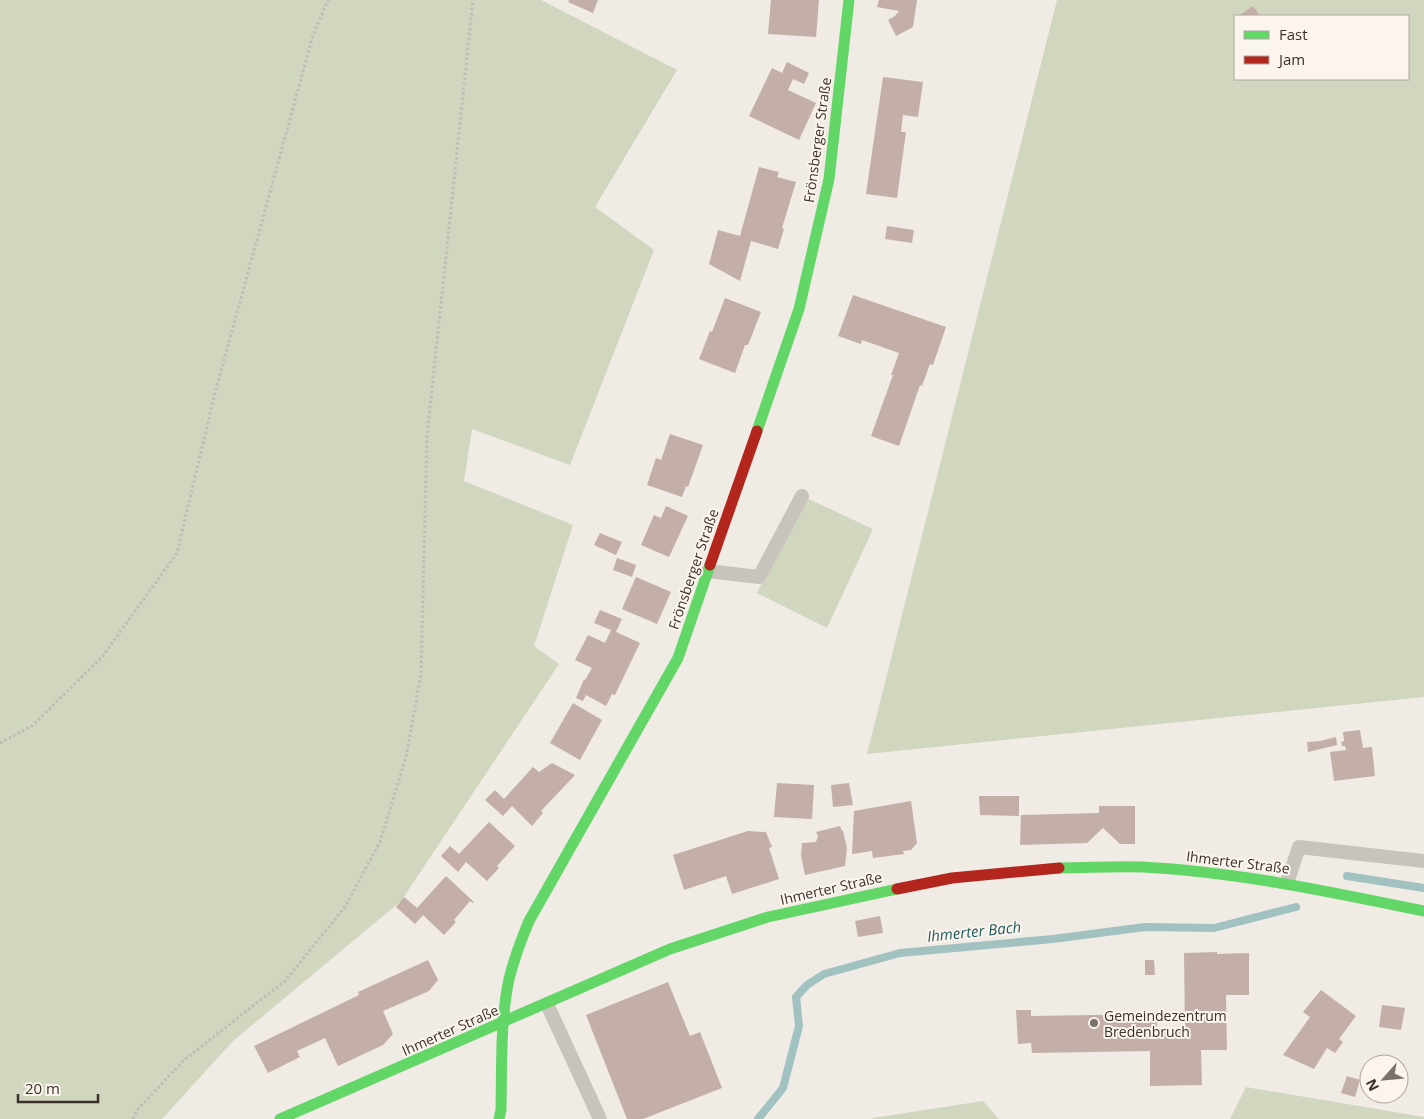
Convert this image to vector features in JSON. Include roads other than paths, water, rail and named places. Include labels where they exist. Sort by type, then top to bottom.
[{"type":"main road","name":"Frönsberger Straße","points":[[500,1115],[502,1045],[506,1005],[514,961],[529,921],[678,658],[799,309],[829,180],[849,0]]},
{"type":"main road","name":"Ihmerter Straße","points":[[280,1119],[670,949],[768,917],[869,894],[952,878],[1046,868],[1142,867],[1231,875],[1287,883],[1424,912]]},
{"type":"lane","points":[[708,571],[758,578],[802,496]]},
{"type":"lane","points":[[1287,883],[1299,847],[1424,861]]},
{"type":"lane","points":[[547,1004],[600,1119]]},
{"type":"waterway","name":"Ihmerter Bach","points":[[1347,876],[1424,888]]},
{"type":"waterway","name":"Ihmerter Bach","points":[[758,1119],[783,1088],[799,1026],[796,997],[807,985],[824,974],[900,953],[1053,939],[1145,927],[1214,928],[1296,907]]},
{"type":"place","name":"Gemeindezentrum Bredenbruch","points":[[1094,1023]]}]
